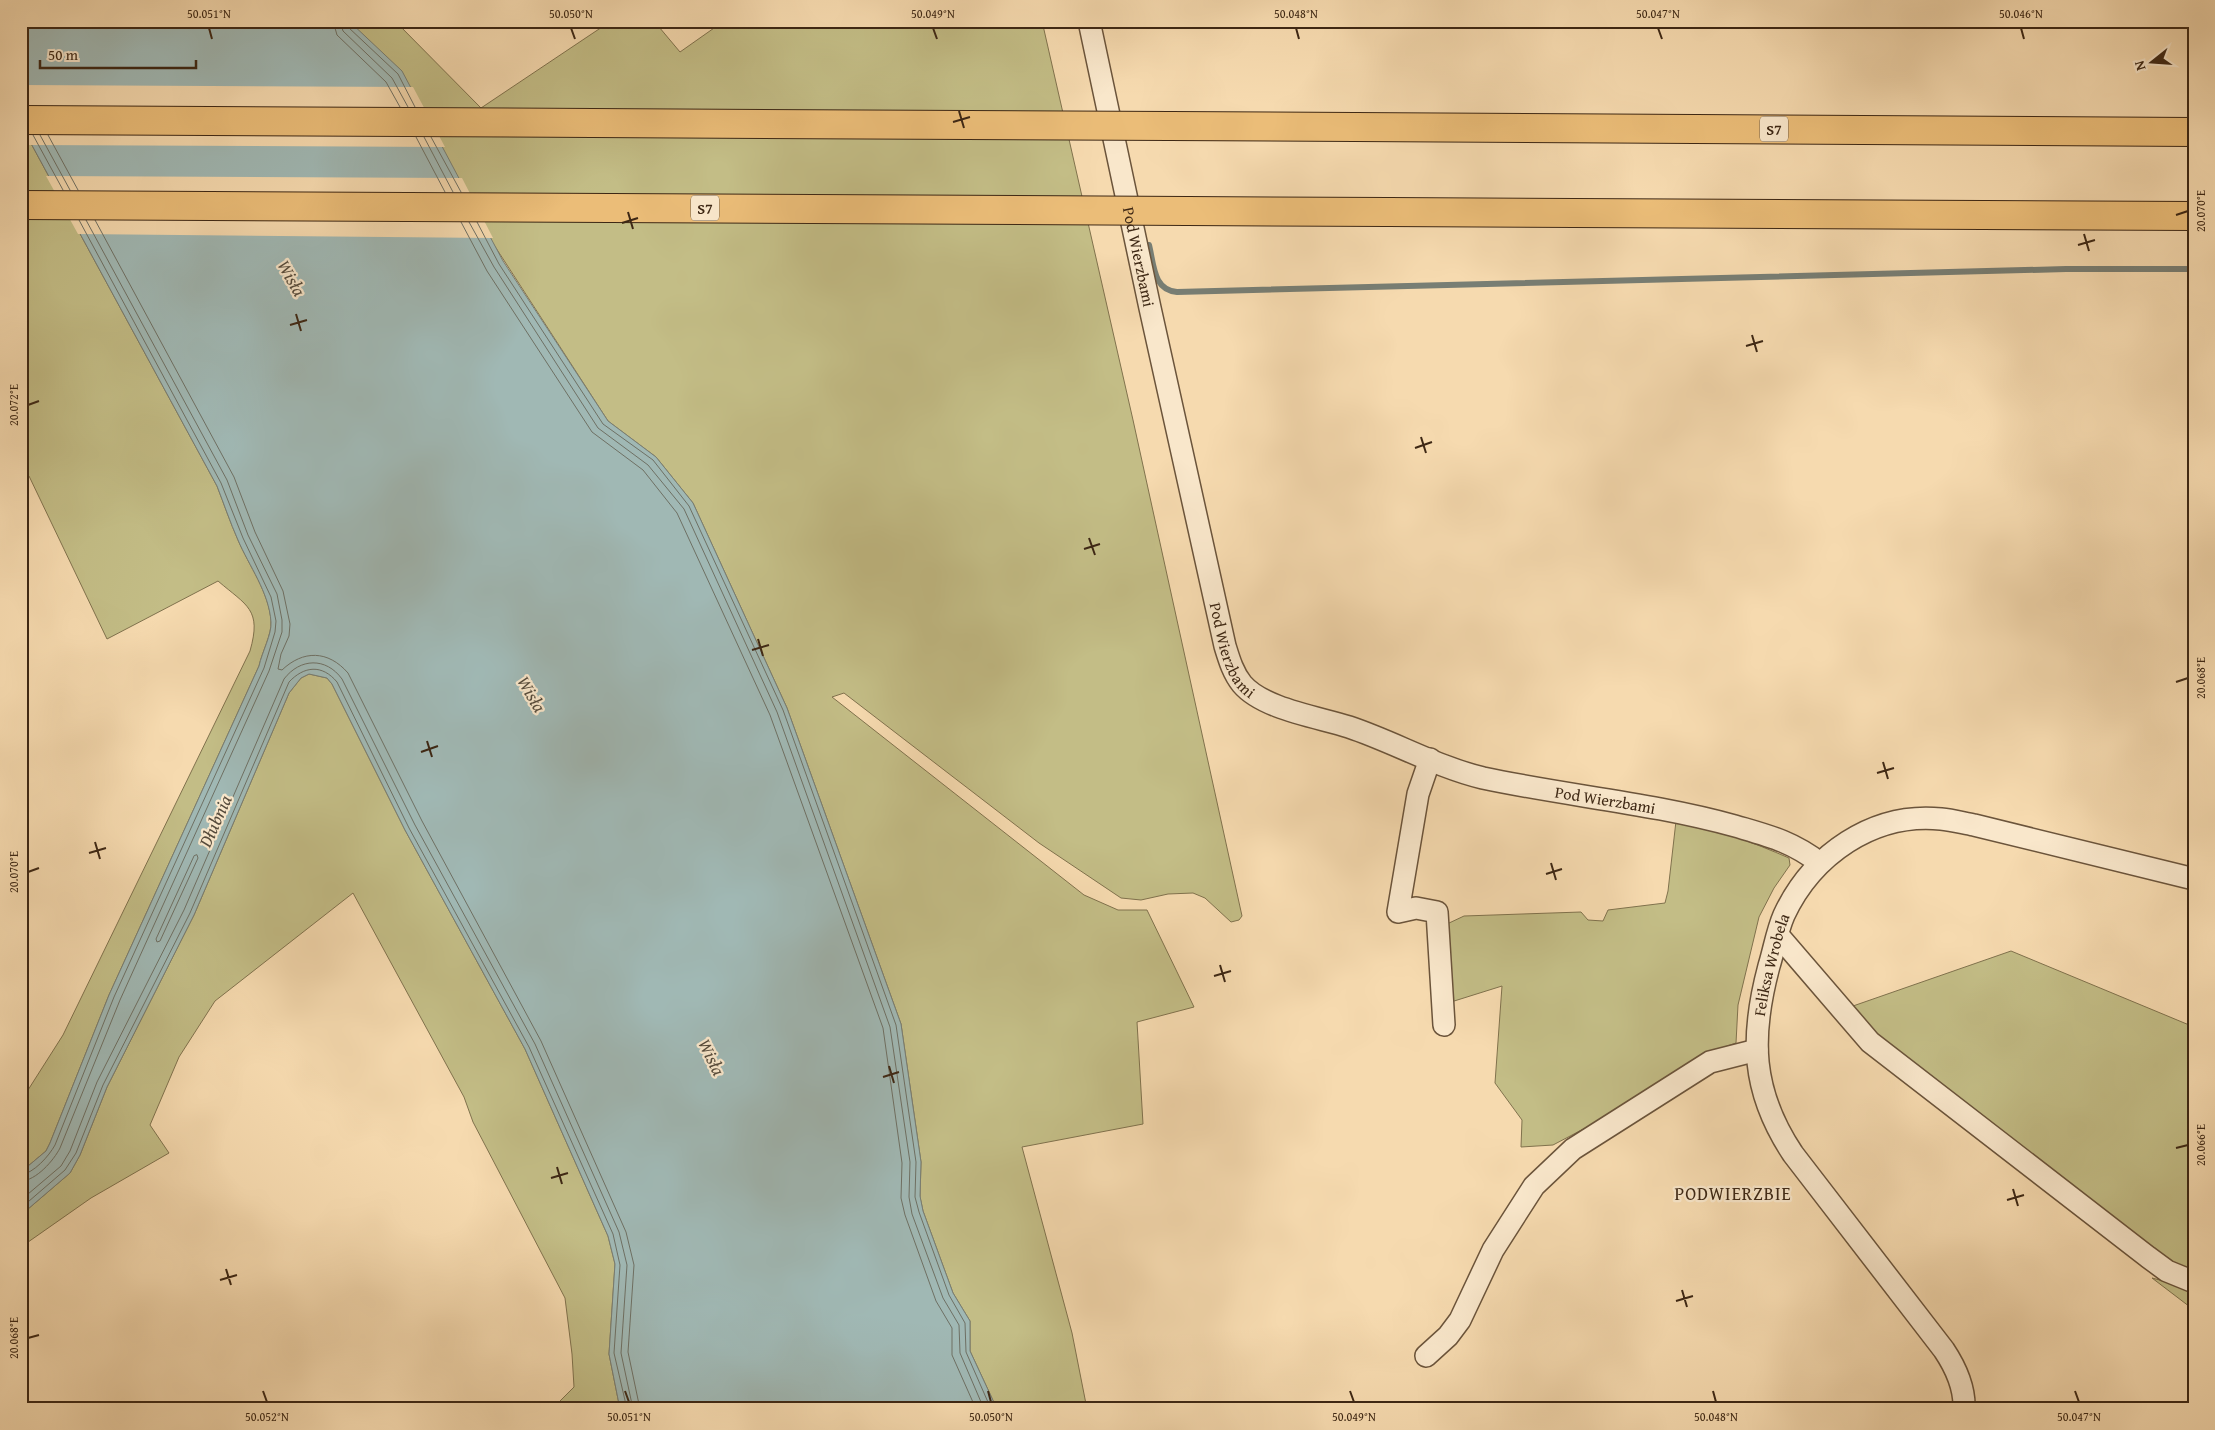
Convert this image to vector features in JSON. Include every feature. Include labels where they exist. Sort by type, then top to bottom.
[{"type":"highway","name":"S7","points":[[21,120],[2194,132]]},
{"type":"highway","name":"S7","points":[[21,205],[2194,216]]},
{"type":"street","name":"Pod Wierzbami","points":[[1089,21],[1150,308],[1231,665],[1236,676],[1249,691],[1274,704],[1350,728],[1482,777],[1689,813],[1786,841],[1802,849],[1820,863]]},
{"type":"street","points":[[1430,759],[1418,794],[1398,912],[1416,908],[1438,912],[1444,1025]]},
{"type":"street","name":"Feliksa Wrobela","points":[[1964,1409],[1963,1393],[1957,1372],[1944,1350],[1783,1138],[1775,1123],[1762,1086],[1756,1050],[1759,1008],[1783,916],[1794,897],[1820,863],[1834,850],[1870,829],[1908,820],[1940,819],[1984,828],[2194,879]]},
{"type":"street","points":[[1778,935],[1870,1042],[2148,1257],[2167,1271],[2194,1282]]},
{"type":"street","points":[[1426,1356],[1448,1336],[1460,1320],[1493,1250],[1534,1186],[1573,1148],[1710,1062],[1756,1050]]},
{"type":"shaded area","points":[[349,21],[395,21],[481,108],[611,21],[654,21],[680,52],[724,21],[1042,21],[1133,420],[1242,916],[1239,920],[1231,922],[1205,898],[1193,893],[1168,894],[1141,900],[1121,898],[1039,843],[844,693],[832,697],[1084,895],[1118,910],[1147,910],[1194,1007],[1137,1022],[1143,1124],[1022,1147],[1072,1333],[1087,1409],[997,1409],[970,1351],[970,1321],[953,1293],[923,1211],[920,1197],[921,1162],[901,1024],[787,708],[693,503],[656,457],[608,421]]},
{"type":"shaded area","points":[[21,125],[217,486],[238,540],[263,589],[267,600],[271,626],[259,666],[109,995],[50,1143],[46,1151],[21,1172],[21,1101],[63,1035],[250,651],[254,626],[253,617],[244,603],[218,581],[107,639],[29,476],[21,474]]},
{"type":"shaded area","points":[[309,674],[327,678],[332,684],[405,830],[525,1049],[608,1236],[615,1264],[609,1354],[619,1404],[623,1409],[552,1409],[574,1387],[565,1298],[473,1122],[464,1097],[353,893],[215,1001],[179,1057],[150,1125],[169,1153],[91,1198],[21,1247],[21,1215],[70,1173],[80,1155],[107,1087],[194,915],[289,693],[301,678]]},
{"type":"shaded area","points":[[1676,821],[1705,827],[1733,836],[1789,858],[1790,865],[1774,888],[1759,917],[1738,1005],[1736,1043],[1719,1049],[1612,1114],[1553,1145],[1521,1147],[1522,1120],[1495,1083],[1502,986],[1451,1002],[1447,924],[1464,916],[1581,912],[1588,920],[1603,921],[1608,910],[1665,903]]},
{"type":"shaded area","points":[[2011,951],[2194,1027],[2194,1275],[2161,1257],[1860,1021],[1853,1006]]},
{"type":"shaded area","points":[[2152,1278],[2194,1289],[2194,1310]]},
{"type":"water","points":[[21,21],[349,21],[402,71],[503,261],[608,421],[656,457],[693,503],[787,708],[901,1024],[921,1162],[920,1196],[923,1211],[953,1293],[970,1321],[970,1351],[997,1409],[623,1409],[619,1404],[609,1354],[615,1264],[608,1236],[525,1049],[405,830],[332,684],[327,678],[309,674],[301,678],[289,693],[194,915],[107,1087],[80,1155],[70,1173],[21,1215],[21,1172],[46,1151],[50,1143],[109,995],[259,666],[270,632],[271,622],[267,600],[238,540],[217,486],[21,125]]},
{"type":"pier","points":[[21,85],[413,87],[445,147],[29,145],[21,130]]},
{"type":"pier","points":[[46,176],[462,178],[493,238],[78,234]]},
{"type":"waterway","points":[[1149,245],[1159,282],[1163,287],[1177,292],[2066,269],[2194,269]]},
{"type":"district","name":"PODWIERZBIE","points":[[1733,1193]]},
{"type":"water label","name":"Wisła","points":[[292,278]]},
{"type":"water label","name":"Wisła","points":[[532,694]]},
{"type":"water label","name":"Dłubnia","points":[[215,821]]},
{"type":"water label","name":"Wisła","points":[[712,1057]]}]
